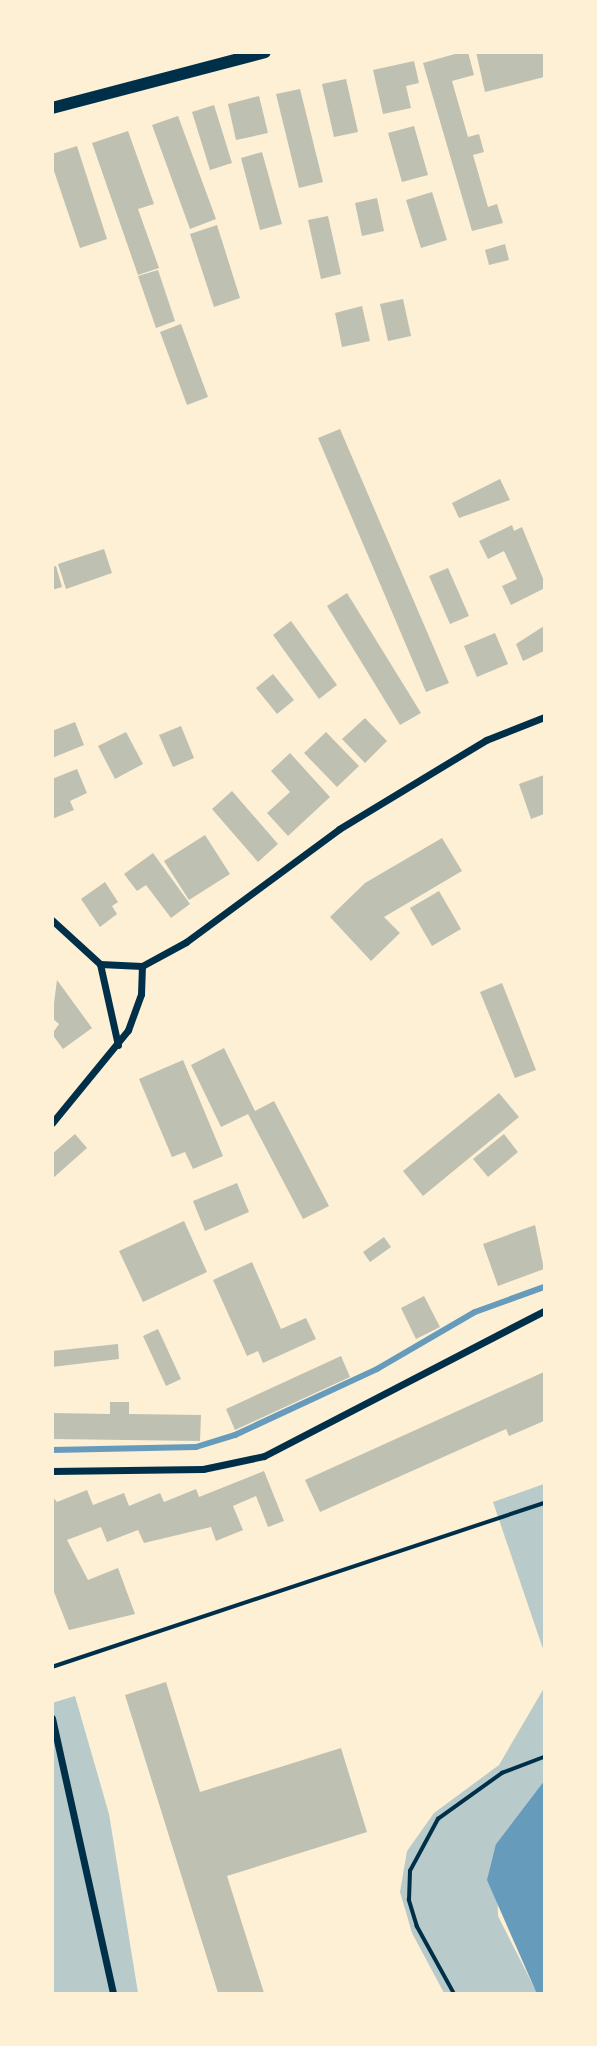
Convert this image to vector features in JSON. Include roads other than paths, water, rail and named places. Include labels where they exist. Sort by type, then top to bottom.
[{"type":"main road","points":[[52,108],[265,52]]},
{"type":"street","points":[[100,964],[142,965],[186,943],[339,830],[486,740],[544,717]]},
{"type":"street","points":[[52,920],[100,964],[119,1046]]},
{"type":"street","points":[[52,1122],[119,1046],[136,1013],[142,965]]},
{"type":"street","points":[[52,1472],[203,1469],[264,1456],[544,1311]]},
{"type":"street","points":[[53,1722],[113,1993]]},
{"type":"water","points":[[544,1781],[544,1993],[537,1994],[487,1880],[496,1844]]},
{"type":"waterway","points":[[52,1450],[196,1447],[235,1435],[377,1369],[475,1312],[544,1287]]}]
